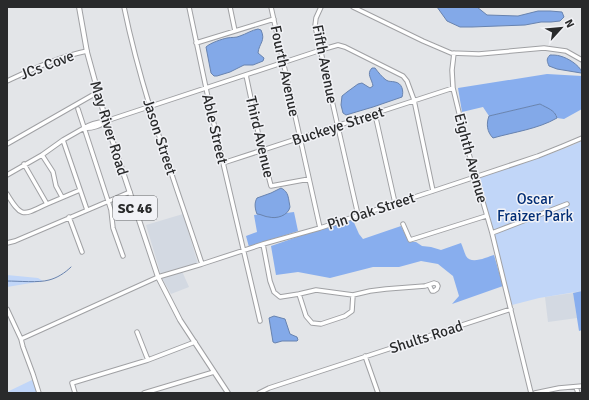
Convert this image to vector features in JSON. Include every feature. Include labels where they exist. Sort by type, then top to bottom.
[{"type":"main road","name":"May River Road","points":[[79,7],[87,51],[106,121],[158,277],[180,320],[228,393]]},
{"type":"street","name":"Jason Street","points":[[124,7],[149,106],[202,264]]},
{"type":"street","name":"Able Street","points":[[189,7],[206,88],[260,321]]},
{"type":"street","points":[[230,7],[235,31]]},
{"type":"street","name":"Fourth Avenue","points":[[271,7],[320,228]]},
{"type":"street","name":"Fifth Avenue","points":[[320,7],[316,18],[316,26],[358,215]]},
{"type":"street","points":[[354,7],[422,41],[451,53],[479,54],[544,48],[566,51],[582,60]]},
{"type":"street","points":[[196,43],[274,19]]},
{"type":"street","points":[[7,175],[91,124],[106,121],[321,50],[338,46],[346,47],[403,76],[407,81],[414,100],[434,190]]},
{"type":"street","name":"JCs Cove","points":[[7,81],[47,62],[87,51]]},
{"type":"street","name":"Eighth Avenue","points":[[454,53],[452,88],[486,216],[492,233],[511,309]]},
{"type":"street","name":"Third Avenue","points":[[246,75],[271,186],[309,179]]},
{"type":"street","name":"Buckeye Street","points":[[223,163],[452,88]]},
{"type":"street","points":[[7,144],[98,92]]},
{"type":"street","points":[[78,109],[111,210],[112,228],[123,256]]},
{"type":"street","points":[[375,114],[395,203]]},
{"type":"street","name":"Pin Oak Street","points":[[21,339],[158,277],[320,228],[538,156],[582,138]]},
{"type":"street","points":[[63,140],[87,210]]},
{"type":"street","points":[[42,155],[53,172],[56,186],[62,197]]},
{"type":"street","points":[[24,164],[47,204]]},
{"type":"street","points":[[7,194],[14,206],[24,213],[80,190]]},
{"type":"street","points":[[7,242],[15,241],[130,192]]},
{"type":"street","points":[[492,233],[567,204]]},
{"type":"street","points":[[403,224],[410,240],[486,216]]},
{"type":"street","points":[[69,217],[82,252]]},
{"type":"street","points":[[263,244],[270,281],[274,292],[280,297],[316,290],[353,295],[386,288],[429,285]]},
{"type":"street","points":[[299,294],[306,316],[312,323],[321,324],[345,316],[352,311],[353,295]]},
{"type":"street","points":[[7,309],[21,339],[39,393]]},
{"type":"street","points":[[511,309],[532,393]]},
{"type":"street","name":"Shults Road","points":[[259,393],[269,388],[365,356],[511,309]]},
{"type":"street","points":[[137,332],[148,360]]},
{"type":"street","points":[[75,393],[72,383],[148,360],[195,342]]},
{"type":"street","points":[[365,356],[378,393]]},
{"type":"street","points":[[144,393],[214,372]]},
{"type":"street","points":[[535,393],[559,388],[582,386]]},
{"type":"street","points":[[576,387],[578,393]]},
{"type":"shaded area","points":[[437,7],[477,7],[487,15],[518,16],[538,11],[550,11],[562,12],[564,17],[560,21],[525,25],[460,27],[447,21]]},
{"type":"shaded area","points":[[258,29],[261,30],[263,39],[258,53],[264,58],[263,61],[253,65],[244,65],[230,72],[217,76],[214,76],[211,73],[206,47],[219,40],[238,37]]},
{"type":"shaded area","points":[[550,55],[563,57],[570,60],[576,64],[582,72],[557,69],[549,66],[547,60]]},
{"type":"shaded area","points":[[372,68],[375,68],[386,80],[399,84],[403,90],[402,97],[346,115],[343,113],[341,105],[342,96],[358,84],[362,83],[370,88],[373,86],[369,74]]},
{"type":"shaded area","points":[[547,74],[582,76],[582,109],[564,119],[557,118],[557,116],[540,104],[489,116],[483,107],[462,112],[458,88]]},
{"type":"shaded area","points":[[540,104],[553,111],[557,118],[534,128],[493,138],[489,133],[487,125],[489,116]]},
{"type":"shaded area","points":[[281,188],[286,192],[288,197],[290,207],[287,213],[275,218],[257,214],[255,202],[257,198]]},
{"type":"shaded area","points":[[294,212],[298,231],[249,247],[246,236],[257,232],[254,215],[261,214],[267,217],[281,216],[286,213]]},
{"type":"shaded area","points":[[183,214],[198,264],[181,269],[189,287],[171,294],[162,278],[146,225]]},
{"type":"shaded area","points":[[352,218],[359,234],[363,239],[401,226],[409,242],[416,242],[422,246],[441,250],[461,243],[466,256],[468,259],[472,260],[479,260],[494,255],[503,286],[452,304],[459,296],[453,276],[438,264],[421,261],[399,267],[373,267],[330,278],[298,272],[276,275],[271,246]]},
{"type":"shaded area","points":[[582,291],[582,330],[579,331],[573,293]]},
{"type":"shaded area","points":[[573,293],[577,318],[548,322],[545,297]]},
{"type":"shaded area","points":[[274,316],[285,319],[290,334],[297,337],[297,341],[273,342],[269,318]]},
{"type":"green space","name":"Oscar Fraizer Park","points":[[582,141],[582,291],[539,298],[512,305],[490,218],[478,178],[544,156]]},
{"type":"green space","points":[[7,275],[38,278],[43,281],[7,287]]},
{"type":"green space","points":[[34,379],[38,393],[7,393],[7,392]]},
{"type":"waterway","points":[[7,281],[45,281],[61,275],[71,267]]}]
